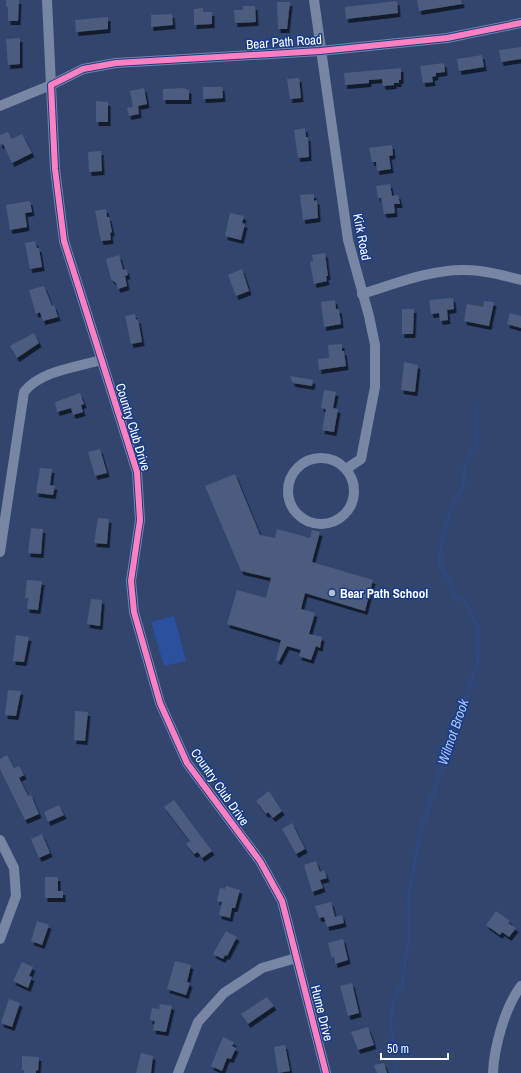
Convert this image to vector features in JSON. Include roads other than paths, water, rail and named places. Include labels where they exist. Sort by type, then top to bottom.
[{"type":"street","points":[[47,0],[51,85]]},
{"type":"street","name":"Kirk Road","points":[[314,0],[320,51],[348,240],[373,331],[375,345],[375,387],[361,459],[346,469]]},
{"type":"street","name":"Bear Path Road","points":[[0,106],[51,85],[83,69],[116,63],[320,51],[447,38],[521,23]]},
{"type":"street","name":"Country Club Drive","points":[[51,85],[55,169],[64,241],[138,472],[140,520],[131,582],[134,612],[160,703],[187,763],[260,861],[282,901],[296,958]]},
{"type":"street","points":[[362,294],[406,280],[448,271],[478,271],[521,280]]},
{"type":"street","points":[[0,552],[24,392],[40,378],[101,360]]},
{"type":"street","points":[[315,458],[327,458],[338,462],[346,469],[352,478],[354,489],[351,504],[342,516],[333,522],[323,524],[312,523],[302,519],[295,512],[289,502],[287,490],[289,479],[300,465],[315,458]]},
{"type":"street","points":[[0,840],[14,868],[16,896],[0,939]]},
{"type":"street","points":[[178,1073],[198,1022],[224,993],[262,968],[296,958]]},
{"type":"street","name":"Hume Drive","points":[[296,958],[326,1073]]},
{"type":"street","points":[[493,1073],[493,1062],[503,1022],[515,994],[521,986]]},
{"type":"waterway","name":"Wilmot Brook","points":[[396,1073],[391,1022],[393,1002],[402,985],[409,938],[408,899],[420,832],[478,660],[478,627],[465,601],[455,598],[452,584],[439,563],[442,539],[453,503],[464,485],[464,468],[477,440],[475,408]]},
{"type":"place","name":"Bear Path School","points":[[332,593]]}]
